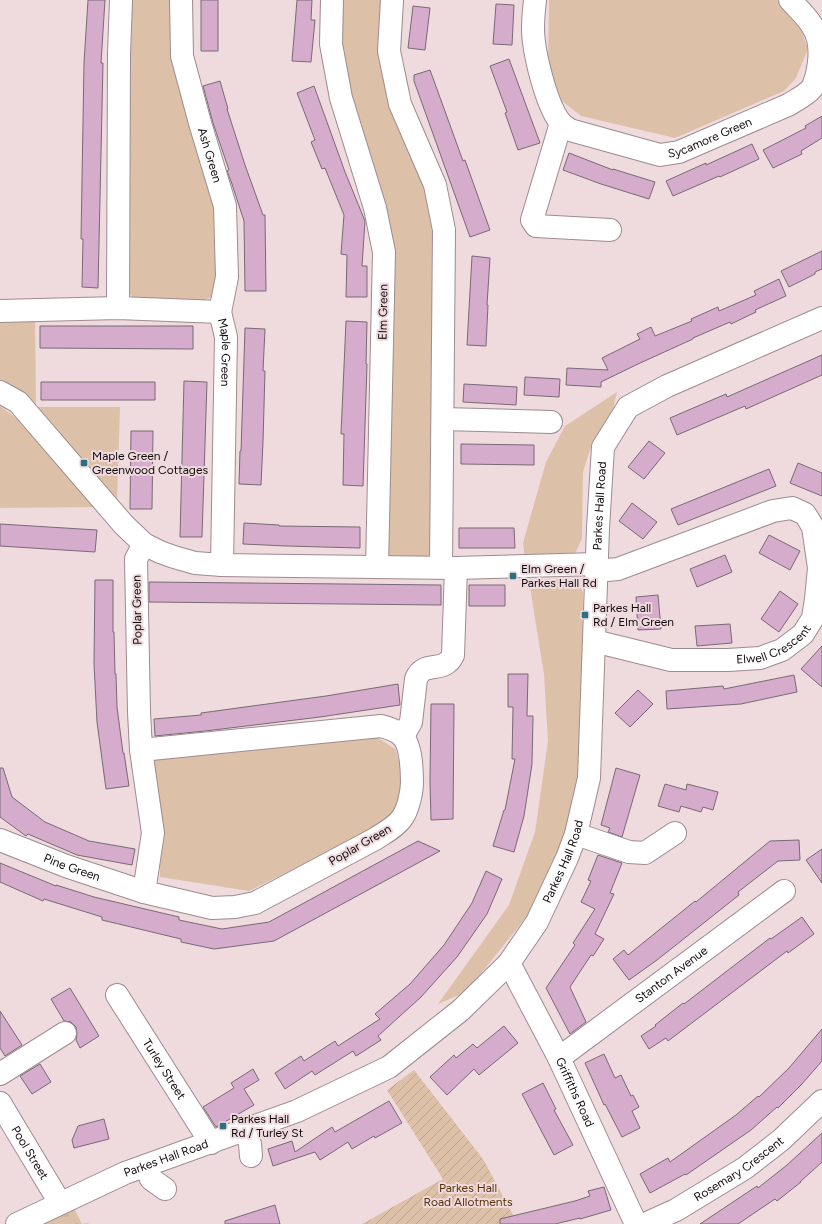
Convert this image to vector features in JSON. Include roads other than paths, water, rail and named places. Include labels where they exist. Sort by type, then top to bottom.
[{"type":"street","points":[[118,308],[119,54],[121,0]]},
{"type":"street","name":"Ash Green","points":[[181,0],[182,56],[225,206],[227,277],[220,312]]},
{"type":"street","name":"Elm Green","points":[[332,0],[331,44],[341,98],[375,208],[384,252],[377,567]]},
{"type":"street","points":[[140,750],[381,726],[389,728],[403,736],[411,722],[416,679],[418,674],[426,669],[444,665],[449,662],[453,655],[443,419],[444,230],[435,185],[400,104],[389,51],[392,0]]},
{"type":"street","points":[[535,0],[533,28],[535,50],[545,89],[554,112],[561,123],[532,220],[536,226],[610,230]]},
{"type":"street","name":"Sycamore Green","points":[[561,123],[570,130],[660,155],[679,152],[788,105],[818,84],[817,72],[820,56],[820,42],[815,29],[790,0]]},
{"type":"street","name":"Maple Green","points":[[0,311],[118,308],[220,312],[226,337],[222,565]]},
{"type":"street","name":"Parkes Hall Road","points":[[17,1224],[117,1176],[296,1111],[389,1067],[461,1010],[509,963],[537,922],[567,858],[576,834],[590,778],[596,568],[603,447],[628,407],[667,386],[822,318]]},
{"type":"street","points":[[0,392],[18,402],[124,525],[144,544],[174,557],[195,563],[222,565],[596,568]]},
{"type":"street","points":[[443,419],[551,422]]},
{"type":"street","name":"Elwell Crescent","points":[[594,641],[671,660],[728,660],[760,658],[782,650],[802,634],[813,618],[819,568],[813,527],[805,514],[792,508],[773,511],[618,569],[596,568]]},
{"type":"street","name":"Poplar Green","points":[[144,544],[136,559],[140,750],[153,833],[144,892],[212,908],[235,907],[254,903],[390,830],[402,819],[407,809],[412,784],[409,748],[403,736]]},
{"type":"street","points":[[576,834],[629,852],[645,853],[675,833]]},
{"type":"street","name":"Pine Green","points":[[0,840],[66,866],[144,892]]},
{"type":"street","name":"Stanton Avenue","points":[[559,1058],[784,891]]},
{"type":"street","name":"Griffiths Road","points":[[509,963],[559,1058],[636,1224]]},
{"type":"street","name":"Turley Street","points":[[117,995],[211,1143]]},
{"type":"street","points":[[0,1074],[66,1033]]},
{"type":"street","name":"Rosemary Crescent","points":[[645,1224],[676,1210],[745,1168],[781,1140],[822,1101]]},
{"type":"street","name":"Pool Street","points":[[0,1103],[60,1203]]},
{"type":"street","points":[[246,1130],[252,1156]]},
{"type":"street","points":[[146,1166],[151,1179],[165,1188]]},
{"type":"place","name":"Maple Green / Greenwood Cottages","points":[[84,463]]},
{"type":"place","name":"Elm Green / Parkes Hall Rd","points":[[513,576]]},
{"type":"place","name":"Parkes Hall Rd / Elm Green","points":[[585,615]]},
{"type":"place","name":"Parkes Hall Rd / Turley St","points":[[223,1126]]},
{"type":"park label","name":"Parkes Hall Road Allotments","points":[[468,1195]]}]
